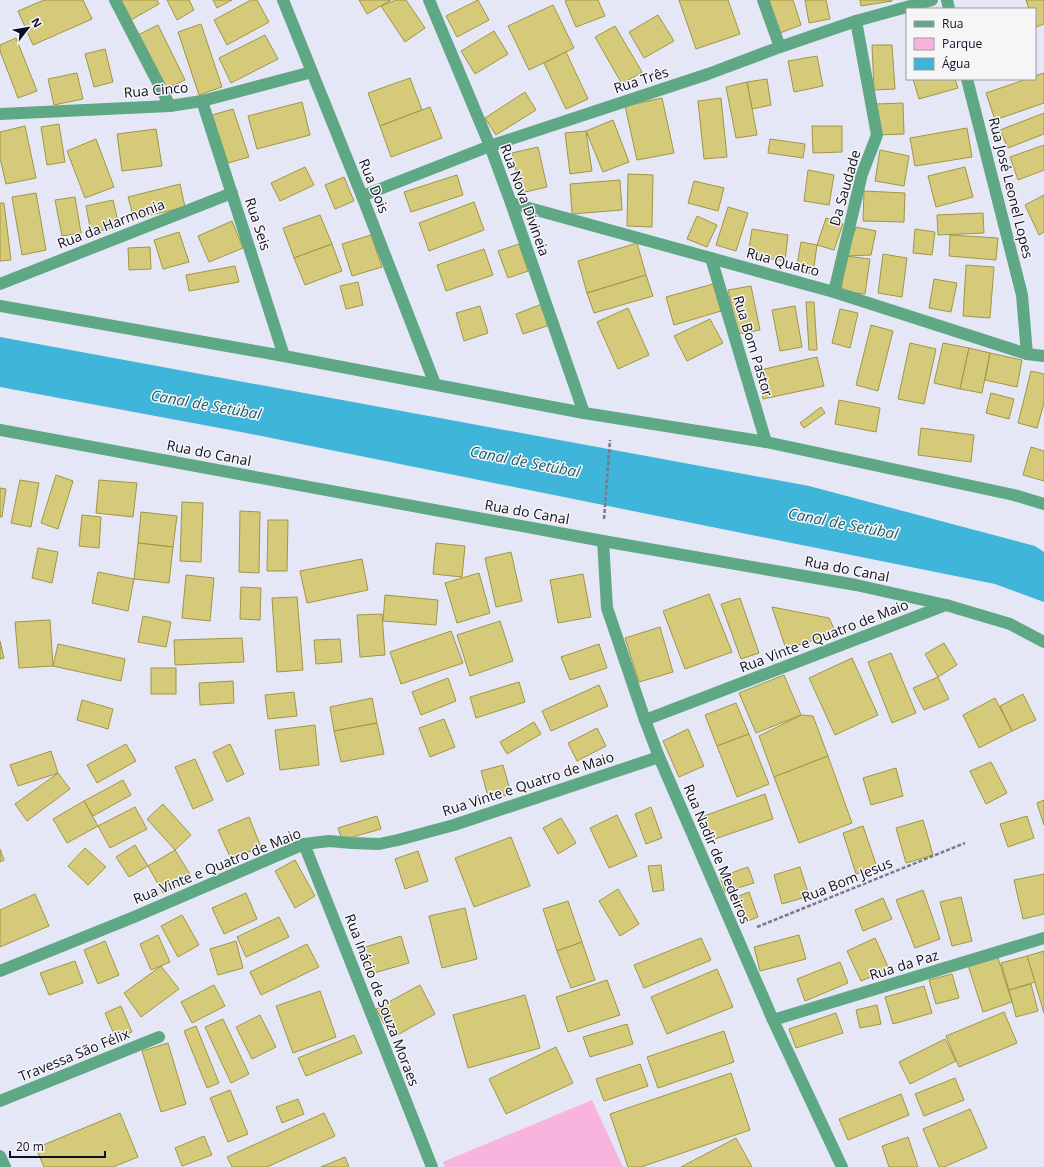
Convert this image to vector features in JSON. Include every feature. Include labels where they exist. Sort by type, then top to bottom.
[{"type":"street","points":[[115,0],[170,106]]},
{"type":"street","name":"Rua Dois","points":[[283,0],[362,196],[435,384]]},
{"type":"street","name":"Rua Nova Divineia","points":[[429,0],[490,146],[584,413]]},
{"type":"street","points":[[764,0],[780,47]]},
{"type":"street","name":"Rua Três","points":[[362,196],[490,146],[708,74],[780,47],[856,22],[932,0]]},
{"type":"street","name":"Da Saudade","points":[[834,292],[862,174],[877,134],[856,22]]},
{"type":"street","name":"Rua Cinco","points":[[0,114],[170,106],[202,101],[312,72]]},
{"type":"street","name":"Rua José Leonel Lopes","points":[[967,80],[1022,295],[1027,354]]},
{"type":"street","name":"Rua Seis","points":[[202,101],[284,356]]},
{"type":"street","name":"Rua da Harmonia","points":[[0,284],[232,193]]},
{"type":"street","name":"Rua Quatro","points":[[511,203],[834,292],[1027,354],[1044,356]]},
{"type":"street","name":"Rua Bom Pastor","points":[[711,258],[766,442]]},
{"type":"street","points":[[0,306],[284,356],[584,413],[766,442],[1014,495],[1044,504]]},
{"type":"street","name":"Rua do Canal","points":[[0,430],[602,541],[856,585],[946,605],[1010,624],[1044,642]]},
{"type":"street","name":"Rua Nadir de Medeiros","points":[[602,541],[607,608],[659,757],[773,1020],[842,1167]]},
{"type":"street","name":"Rua Vinte e Quatro de Maio","points":[[645,720],[946,605]]},
{"type":"street","name":"Rua Vinte e Quatro de Maio","points":[[0,971],[134,917],[304,844],[329,841],[379,844],[398,840],[454,825],[659,757]]},
{"type":"street","name":"Rua Inácio de Souza Moraes","points":[[304,844],[432,1167]]},
{"type":"street","name":"Rua da Paz","points":[[773,1020],[1044,938]]},
{"type":"street","name":"Travessa São Félix","points":[[0,1101],[159,1037]]},
{"type":"street","points":[[0,1156],[5,1167]]},
{"type":"path","points":[[604,508],[609,448]]},
{"type":"path","name":"Rua Bom Jesus","points":[[736,935],[965,843]]},
{"type":"green space","points":[[592,1100],[623,1167],[445,1167],[443,1162]]},
{"type":"water","name":"Canal de Setúbal","points":[[0,337],[809,486],[1035,546],[1044,552],[1044,602],[995,584],[241,432],[0,387]]},
{"type":"building","points":[[44,0],[83,0],[92,19],[33,45],[18,11]]},
{"type":"building","points":[[120,0],[157,0],[159,4],[129,21]]},
{"type":"building","points":[[167,0],[189,0],[194,10],[177,20]]},
{"type":"building","points":[[213,0],[232,0],[217,8]]},
{"type":"building","points":[[251,0],[257,0],[269,22],[227,45],[214,20]]},
{"type":"building","points":[[359,0],[391,0],[367,14]]},
{"type":"building","points":[[396,0],[406,0],[425,28],[405,42],[381,6]]},
{"type":"building","points":[[478,0],[489,20],[457,37],[446,16]]},
{"type":"building","points":[[598,0],[605,16],[576,27],[565,1]]},
{"type":"building","points":[[679,0],[728,0],[740,34],[696,49]]},
{"type":"building","points":[[769,0],[793,0],[801,25],[780,33]]},
{"type":"building","points":[[805,0],[826,0],[830,19],[809,23]]},
{"type":"building","points":[[860,0],[892,0],[892,1],[861,6]]},
{"type":"building","points":[[1026,0],[1044,0],[1044,24],[1036,27],[1036,8],[1029,8]]},
{"type":"building","points":[[553,5],[574,48],[529,70],[508,26]]},
{"type":"building","points":[[658,15],[674,41],[644,58],[629,32]]},
{"type":"building","points":[[201,24],[222,87],[199,95],[178,32]]},
{"type":"building","points":[[158,25],[185,80],[165,89],[138,35]]},
{"type":"building","points":[[615,26],[642,72],[622,84],[595,37]]},
{"type":"building","points":[[494,31],[508,54],[475,74],[461,51]]},
{"type":"building","points":[[265,35],[278,59],[231,83],[219,58]]},
{"type":"building","points":[[16,38],[37,91],[18,98],[0,51],[0,45]]},
{"type":"building","points":[[872,45],[892,45],[895,89],[874,90]]},
{"type":"building","points":[[105,49],[113,82],[94,87],[85,54]]},
{"type":"building","points":[[566,52],[588,99],[566,109],[544,63]]},
{"type":"building","points":[[817,56],[823,86],[794,92],[788,61]]},
{"type":"building","points":[[77,73],[83,99],[54,105],[48,79]]},
{"type":"building","points":[[1044,73],[1044,103],[995,120],[986,93],[1024,80],[1036,80],[1036,76]]},
{"type":"building","points":[[410,78],[422,110],[380,126],[368,93]]},
{"type":"building","points":[[767,79],[771,105],[752,109],[747,82]]},
{"type":"building","points":[[913,80],[955,80],[958,88],[919,99]]},
{"type":"building","points":[[747,82],[757,135],[736,138],[726,87]]},
{"type":"building","points":[[525,92],[536,110],[496,135],[485,118]]},
{"type":"building","points":[[662,98],[674,153],[637,160],[625,106]]},
{"type":"building","points":[[721,98],[727,157],[704,159],[698,101]]},
{"type":"building","points":[[302,102],[310,135],[257,149],[248,116]]},
{"type":"building","points":[[903,103],[904,134],[877,135],[876,104]]},
{"type":"building","points":[[430,107],[442,138],[391,157],[380,126]]},
{"type":"building","points":[[233,109],[249,157],[228,163],[212,115]]},
{"type":"building","points":[[1044,113],[1044,134],[1008,148],[1000,130]]},
{"type":"building","points":[[613,120],[629,162],[603,172],[586,131]]},
{"type":"building","points":[[59,124],[65,162],[47,165],[41,127]]},
{"type":"building","points":[[25,126],[36,178],[6,184],[0,158],[0,132]]},
{"type":"building","points":[[812,126],[842,126],[842,152],[813,153]]},
{"type":"building","points":[[967,128],[972,157],[915,166],[910,138]]},
{"type":"building","points":[[156,129],[162,166],[122,171],[117,134]]},
{"type":"building","points":[[586,131],[592,171],[570,174],[565,133]]},
{"type":"building","points":[[96,139],[114,187],[85,198],[67,151]]},
{"type":"building","points":[[770,139],[805,144],[803,158],[768,153]]},
{"type":"building","points":[[1044,145],[1044,170],[1018,180],[1010,157]]},
{"type":"building","points":[[538,147],[547,187],[521,193],[512,153]]},
{"type":"building","points":[[880,150],[909,156],[904,186],[875,181]]},
{"type":"building","points":[[305,167],[314,185],[280,201],[271,183]]},
{"type":"building","points":[[965,167],[973,197],[936,207],[928,176]]},
{"type":"building","points":[[808,170],[834,175],[829,205],[804,201]]},
{"type":"building","points":[[628,174],[653,175],[652,227],[627,226]]},
{"type":"building","points":[[457,175],[463,195],[411,212],[404,192]]},
{"type":"building","points":[[344,177],[354,201],[335,209],[325,185]]},
{"type":"building","points":[[620,180],[622,210],[572,214],[570,184]]},
{"type":"building","points":[[694,181],[724,188],[718,211],[688,203]]},
{"type":"building","points":[[180,184],[185,207],[134,219],[128,197]]},
{"type":"building","points":[[864,191],[905,193],[904,222],[863,221]]},
{"type":"building","points":[[36,193],[46,250],[22,255],[12,197]]},
{"type":"building","points":[[1044,195],[1044,232],[1039,235],[1025,205]]},
{"type":"building","points":[[75,197],[81,233],[62,236],[55,200]]},
{"type":"building","points":[[113,200],[119,226],[91,233],[86,206]]},
{"type":"building","points":[[474,202],[484,230],[429,251],[419,223]]},
{"type":"building","points":[[0,203],[4,203],[11,260],[0,261]]},
{"type":"building","points":[[728,207],[748,213],[736,251],[716,245]]},
{"type":"building","points":[[983,213],[984,233],[938,235],[937,215]]},
{"type":"building","points":[[320,215],[332,244],[294,258],[283,228]]},
{"type":"building","points":[[697,216],[717,225],[707,247],[687,239]]},
{"type":"building","points":[[826,218],[843,224],[834,250],[817,245]]},
{"type":"building","points":[[232,221],[243,248],[209,262],[198,236]]},
{"type":"building","points":[[856,227],[876,231],[871,255],[846,256]]},
{"type":"building","points":[[752,229],[788,235],[785,261],[748,255]]},
{"type":"building","points":[[915,229],[935,232],[932,255],[913,253]]},
{"type":"building","points":[[179,232],[189,262],[163,269],[154,240]]},
{"type":"building","points":[[371,235],[382,267],[352,276],[342,244]]},
{"type":"building","points":[[950,235],[998,238],[996,260],[949,256]]},
{"type":"building","points":[[801,242],[817,245],[813,274],[796,271]]},
{"type":"building","points":[[637,243],[646,275],[587,293],[578,261]]},
{"type":"building","points":[[332,244],[342,271],[305,285],[294,258]]},
{"type":"building","points":[[519,244],[528,271],[508,278],[498,251]]},
{"type":"building","points":[[150,247],[151,269],[129,270],[128,248]]},
{"type":"building","points":[[484,249],[493,275],[446,291],[437,265]]},
{"type":"building","points":[[883,254],[907,258],[902,297],[878,293]]},
{"type":"building","points":[[846,256],[870,259],[865,294],[841,291]]},
{"type":"building","points":[[966,265],[994,267],[990,318],[963,316]]},
{"type":"building","points":[[235,266],[239,282],[189,291],[186,275]]},
{"type":"building","points":[[646,275],[653,296],[594,313],[587,293]]},
{"type":"building","points":[[934,279],[957,283],[951,312],[929,308]]},
{"type":"building","points":[[358,282],[363,305],[346,309],[340,286]]},
{"type":"building","points":[[713,284],[721,311],[674,325],[666,297]]},
{"type":"building","points":[[751,286],[760,330],[738,334],[728,290]]},
{"type":"building","points":[[806,302],[814,302],[817,350],[809,350]]},
{"type":"building","points":[[542,304],[550,325],[523,334],[516,314]]},
{"type":"building","points":[[480,306],[488,333],[464,341],[456,313]]},
{"type":"building","points":[[795,306],[802,347],[780,351],[772,310]]},
{"type":"building","points":[[628,308],[649,355],[618,369],[597,322]]},
{"type":"building","points":[[840,309],[858,313],[850,348],[832,343]]},
{"type":"building","points":[[710,319],[723,343],[687,361],[674,336]]},
{"type":"building","points":[[871,325],[893,331],[878,391],[856,385]]},
{"type":"building","points":[[910,343],[936,349],[924,404],[898,399]]},
{"type":"building","points":[[943,343],[969,348],[960,389],[934,383]]},
{"type":"building","points":[[969,348],[990,353],[982,393],[960,389]]},
{"type":"building","points":[[990,353],[1022,360],[1017,387],[985,380]]},
{"type":"building","points":[[817,357],[824,386],[763,399],[756,371]]},
{"type":"building","points":[[1031,371],[1044,374],[1044,403],[1037,428],[1018,423]]},
{"type":"building","points":[[991,393],[1014,399],[1009,419],[986,413]]},
{"type":"building","points":[[839,400],[880,408],[876,432],[835,424]]},
{"type":"building","points":[[821,407],[825,413],[804,428],[800,423]]},
{"type":"building","points":[[921,428],[974,435],[971,462],[918,455]]},
{"type":"building","points":[[1031,447],[1044,451],[1044,481],[1023,475]]},
{"type":"building","points":[[56,475],[73,481],[58,529],[41,523]]},
{"type":"building","points":[[20,480],[39,483],[31,527],[11,523]]},
{"type":"building","points":[[99,480],[137,483],[133,517],[96,513]]},
{"type":"building","points":[[0,488],[6,489],[2,517],[0,517]]},
{"type":"building","points":[[182,502],[203,503],[201,562],[180,561]]},
{"type":"building","points":[[240,511],[260,512],[259,573],[239,572]]},
{"type":"building","points":[[141,512],[177,516],[173,547],[138,543]]},
{"type":"building","points":[[82,515],[101,517],[99,548],[79,546]]},
{"type":"building","points":[[268,520],[288,520],[287,571],[267,571]]},
{"type":"building","points":[[138,543],[173,547],[169,583],[134,579]]},
{"type":"building","points":[[436,543],[465,546],[462,577],[433,574]]},
{"type":"building","points":[[38,548],[58,552],[52,583],[32,578]]},
{"type":"building","points":[[511,552],[522,601],[496,607],[485,558]]},
{"type":"building","points":[[362,559],[368,590],[307,603],[300,571]]},
{"type":"building","points":[[98,572],[134,579],[128,611],[92,603]]},
{"type":"building","points":[[479,573],[490,613],[457,623],[445,583]]},
{"type":"building","points":[[583,574],[591,617],[558,623],[550,580]]},
{"type":"building","points":[[186,575],[214,578],[210,621],[182,618]]},
{"type":"building","points":[[241,587],[261,588],[260,620],[240,619]]},
{"type":"building","points":[[709,594],[732,652],[685,669],[663,611]]},
{"type":"building","points":[[385,595],[438,600],[436,625],[383,621]]},
{"type":"building","points":[[297,597],[303,670],[277,672],[272,598]]},
{"type":"building","points":[[740,598],[759,653],[741,659],[721,604]]},
{"type":"building","points":[[772,607],[829,618],[836,633],[786,649]]},
{"type":"building","points":[[382,614],[385,655],[360,657],[357,615]]},
{"type":"building","points":[[143,616],[171,622],[166,647],[138,642]]},
{"type":"building","points":[[50,620],[53,666],[19,668],[15,622]]},
{"type":"building","points":[[500,621],[513,661],[470,676],[457,635]]},
{"type":"building","points":[[660,627],[673,672],[639,682],[625,638]]},
{"type":"building","points":[[451,631],[463,663],[401,684],[390,652]]},
{"type":"building","points":[[242,638],[244,662],[175,665],[174,640]]},
{"type":"building","points":[[340,639],[342,662],[316,664],[314,640]]},
{"type":"building","points":[[0,641],[4,658],[0,659]]},
{"type":"building","points":[[944,643],[957,665],[938,677],[925,654]]},
{"type":"building","points":[[58,644],[125,659],[121,681],[53,666]]},
{"type":"building","points":[[599,644],[607,668],[570,680],[561,657]]},
{"type":"building","points":[[891,653],[916,713],[892,723],[868,662]]},
{"type":"building","points":[[852,658],[878,715],[835,735],[809,678]]},
{"type":"building","points":[[151,668],[176,668],[176,694],[151,694]]},
{"type":"building","points":[[784,675],[801,715],[756,733],[739,693]]},
{"type":"building","points":[[938,677],[949,699],[924,710],[913,688]]},
{"type":"building","points":[[448,678],[456,701],[421,715],[412,692]]},
{"type":"building","points":[[233,681],[234,703],[200,705],[199,683]]},
{"type":"building","points":[[519,682],[525,702],[476,718],[470,697]]},
{"type":"building","points":[[599,685],[608,706],[551,731],[542,711]]},
{"type":"building","points":[[294,692],[297,716],[268,719],[265,695]]},
{"type":"building","points":[[1023,694],[1036,720],[1012,731],[1000,706]]},
{"type":"building","points":[[372,698],[377,723],[334,731],[330,707]]},
{"type":"building","points":[[995,698],[1012,731],[979,748],[963,715]]},
{"type":"building","points":[[82,700],[113,709],[108,729],[77,720]]},
{"type":"building","points":[[736,703],[749,734],[717,746],[705,715]]},
{"type":"building","points":[[801,715],[813,716],[828,756],[774,777],[759,736]]},
{"type":"building","points":[[444,719],[455,747],[430,757],[419,728]]},
{"type":"building","points":[[534,722],[541,734],[507,754],[500,742]]},
{"type":"building","points":[[377,723],[384,754],[341,762],[334,731]]},
{"type":"building","points":[[315,725],[319,765],[280,770],[275,730]]},
{"type":"building","points":[[597,728],[606,746],[577,761],[568,743]]},
{"type":"building","points":[[688,729],[704,766],[679,777],[663,741]]},
{"type":"building","points":[[749,734],[769,784],[737,797],[717,746]]},
{"type":"building","points":[[126,744],[136,761],[97,783],[87,765]]},
{"type":"building","points":[[230,744],[244,774],[227,782],[213,752]]},
{"type":"building","points":[[51,751],[58,773],[18,786],[10,765]]},
{"type":"building","points":[[828,756],[852,823],[799,843],[774,777]]},
{"type":"building","points":[[195,759],[213,800],[193,809],[175,767]]},
{"type":"building","points":[[991,762],[1007,793],[986,804],[970,771]]},
{"type":"building","points":[[503,765],[511,794],[489,800],[481,771]]},
{"type":"building","points":[[896,768],[903,796],[871,805],[863,778]]},
{"type":"building","points":[[58,773],[70,789],[27,821],[15,804]]},
{"type":"building","points":[[123,780],[131,795],[93,816],[84,801]]},
{"type":"building","points":[[765,794],[773,819],[712,840],[704,816]]},
{"type":"building","points":[[1044,800],[1044,825],[1037,803]]},
{"type":"building","points":[[84,801],[98,826],[67,843],[53,819]]},
{"type":"building","points":[[163,804],[191,835],[175,850],[147,819]]},
{"type":"building","points":[[135,807],[147,829],[110,848],[98,826]]},
{"type":"building","points":[[651,807],[662,838],[646,844],[635,814]]},
{"type":"building","points":[[617,815],[637,856],[609,868],[590,828]]},
{"type":"building","points":[[377,816],[381,829],[342,840],[338,828]]},
{"type":"building","points":[[1027,816],[1034,838],[1008,847],[1000,824]]},
{"type":"building","points":[[249,817],[261,847],[231,859],[218,830]]},
{"type":"building","points":[[561,818],[576,843],[558,854],[543,828]]},
{"type":"building","points":[[923,820],[933,855],[906,863],[896,828]]},
{"type":"building","points":[[863,826],[877,867],[856,874],[843,833]]},
{"type":"building","points":[[511,837],[530,886],[474,907],[455,858]]},
{"type":"building","points":[[135,845],[148,866],[129,877],[116,857]]},
{"type":"building","points":[[85,848],[106,867],[88,885],[68,866]]},
{"type":"building","points":[[0,849],[4,860],[0,862]]},
{"type":"building","points":[[175,850],[191,876],[163,893],[148,866]]},
{"type":"building","points":[[418,851],[428,881],[405,889],[395,859]]},
{"type":"building","points":[[295,860],[315,896],[295,908],[275,871]]},
{"type":"building","points":[[661,865],[664,890],[653,892],[648,866]]},
{"type":"building","points":[[748,867],[754,883],[725,892],[720,877]]},
{"type":"building","points":[[800,867],[809,896],[782,904],[774,875]]},
{"type":"building","points":[[1044,874],[1044,914],[1023,919],[1014,880]]},
{"type":"building","points":[[618,889],[639,924],[620,936],[599,901]]},
{"type":"building","points":[[923,890],[940,939],[915,948],[896,900]]},
{"type":"building","points":[[749,892],[758,917],[743,923],[734,898]]},
{"type":"building","points":[[246,893],[257,919],[224,934],[212,908]]},
{"type":"building","points":[[35,894],[49,926],[0,947],[0,910]]},
{"type":"building","points":[[961,897],[972,941],[952,946],[940,902]]},
{"type":"building","points":[[883,898],[892,919],[863,931],[855,910]]},
{"type":"building","points":[[568,901],[582,942],[557,951],[543,909]]},
{"type":"building","points":[[465,908],[477,959],[442,968],[429,916]]},
{"type":"building","points":[[182,915],[199,945],[178,957],[161,926]]},
{"type":"building","points":[[279,917],[289,937],[246,957],[237,937]]},
{"type":"building","points":[[158,935],[170,962],[151,970],[140,944]]},
{"type":"building","points":[[799,935],[806,959],[760,971],[754,947]]},
{"type":"building","points":[[401,936],[409,963],[367,975],[359,949]]},
{"type":"building","points":[[701,938],[711,960],[644,988],[634,965]]},
{"type":"building","points":[[875,938],[889,969],[861,981],[847,951]]},
{"type":"building","points":[[105,941],[119,975],[98,984],[84,950]]},
{"type":"building","points":[[236,941],[243,968],[218,975],[210,949]]},
{"type":"building","points":[[582,942],[595,980],[571,988],[557,951]]},
{"type":"building","points":[[307,944],[319,967],[261,995],[250,972]]},
{"type":"building","points":[[1044,951],[1044,1013],[1027,956]]},
{"type":"building","points":[[997,955],[1012,1002],[983,1012],[968,965]]},
{"type":"building","points":[[1027,956],[1035,982],[1009,990],[1001,963]]},
{"type":"building","points":[[75,961],[83,983],[49,995],[40,973]]},
{"type":"building","points":[[840,962],[848,983],[805,1001],[797,979]]},
{"type":"building","points":[[161,966],[179,989],[141,1017],[124,993]]},
{"type":"building","points":[[717,969],[733,1007],[667,1034],[651,997]]},
{"type":"building","points":[[952,974],[959,998],[936,1004],[929,980]]},
{"type":"building","points":[[607,980],[620,1015],[568,1032],[556,997]]},
{"type":"building","points":[[1031,984],[1038,1011],[1016,1017],[1009,990]]},
{"type":"building","points":[[214,985],[225,1006],[192,1023],[181,1002]]},
{"type":"building","points":[[420,985],[435,1014],[392,1038],[376,1009]]},
{"type":"building","points":[[924,986],[932,1013],[893,1024],[885,997]]},
{"type":"building","points":[[320,991],[336,1037],[293,1053],[276,1006]]},
{"type":"building","points":[[525,995],[540,1048],[468,1068],[453,1015]]},
{"type":"building","points":[[877,1005],[881,1024],[860,1028],[856,1010]]},
{"type":"building","points":[[121,1006],[132,1032],[116,1039],[105,1013]]},
{"type":"building","points":[[1004,1012],[1017,1043],[959,1067],[946,1036]]},
{"type":"building","points":[[836,1013],[843,1033],[796,1048],[789,1029]]},
{"type":"building","points":[[260,1015],[276,1047],[252,1059],[236,1027]]},
{"type":"building","points":[[223,1019],[249,1074],[231,1083],[205,1027]]},
{"type":"building","points":[[627,1024],[633,1044],[590,1057],[583,1037]]},
{"type":"building","points":[[196,1026],[219,1083],[207,1088],[184,1031]]},
{"type":"building","points":[[724,1031],[734,1062],[658,1088],[647,1057]]},
{"type":"building","points":[[354,1035],[362,1053],[306,1076],[298,1058]]},
{"type":"building","points":[[945,1039],[956,1061],[910,1084],[899,1062]]},
{"type":"building","points":[[168,1043],[186,1104],[161,1112],[142,1051]]},
{"type":"building","points":[[556,1047],[573,1083],[506,1114],[489,1079]]},
{"type":"building","points":[[640,1064],[648,1086],[604,1101],[596,1079]]},
{"type":"building","points":[[731,1073],[750,1130],[641,1167],[628,1167],[610,1114]]},
{"type":"building","points":[[955,1078],[964,1100],[924,1116],[915,1094]]},
{"type":"building","points":[[230,1090],[248,1134],[228,1142],[210,1098]]},
{"type":"building","points":[[901,1094],[909,1115],[848,1140],[839,1119]]},
{"type":"building","points":[[298,1099],[304,1114],[282,1123],[276,1107]]},
{"type":"building","points":[[970,1109],[987,1148],[944,1167],[939,1167],[923,1129]]},
{"type":"building","points":[[120,1113],[138,1157],[113,1167],[44,1167],[36,1148]]},
{"type":"building","points":[[324,1113],[335,1136],[267,1167],[232,1167],[227,1157]]},
{"type":"building","points":[[204,1136],[212,1155],[182,1166],[175,1148]]},
{"type":"building","points":[[908,1137],[918,1167],[889,1167],[882,1146]]},
{"type":"building","points":[[736,1138],[752,1167],[681,1167]]},
{"type":"building","points":[[345,1157],[349,1167],[321,1167]]}]
